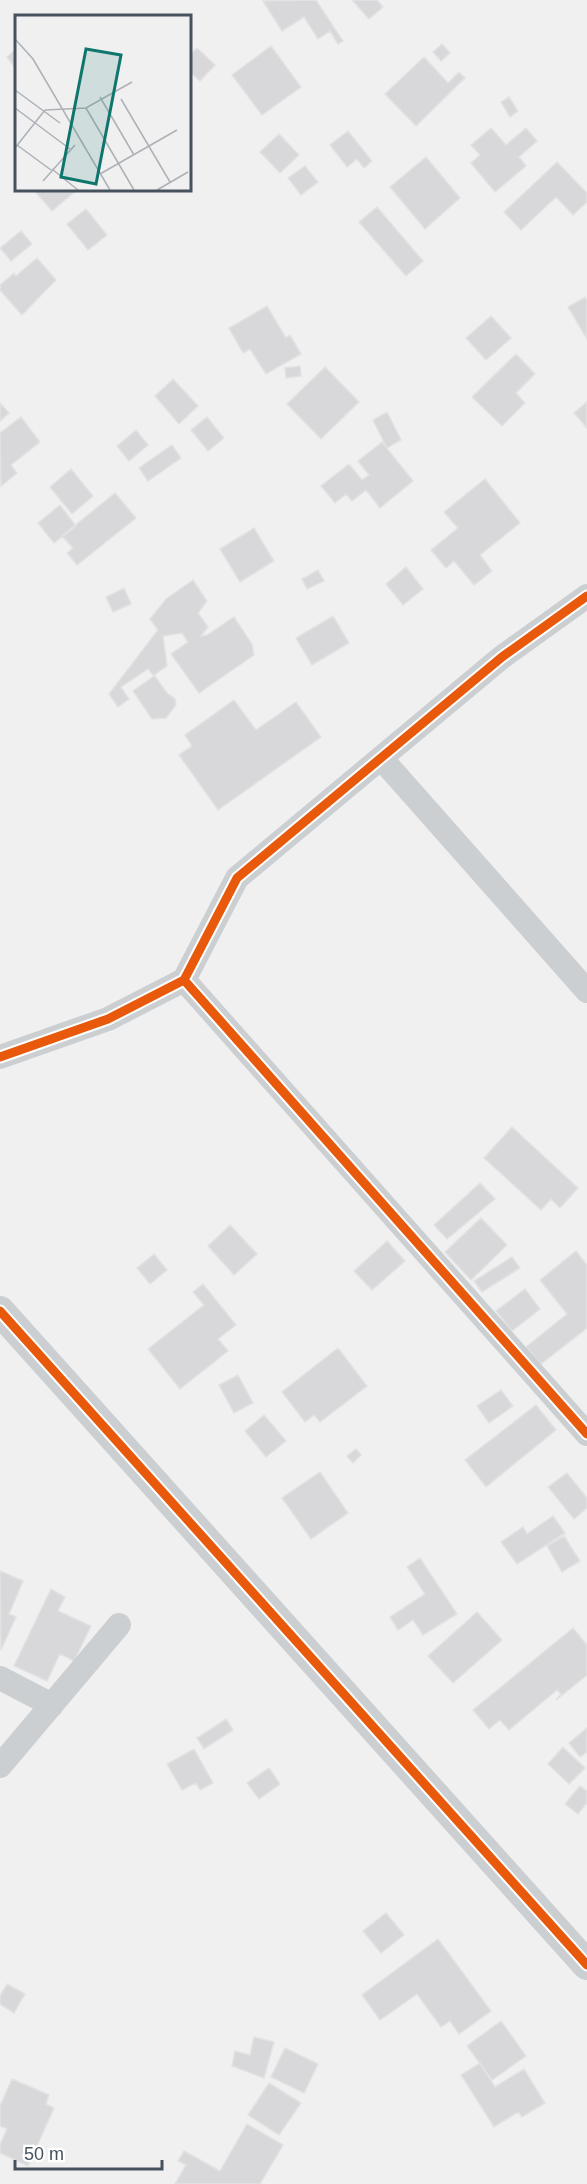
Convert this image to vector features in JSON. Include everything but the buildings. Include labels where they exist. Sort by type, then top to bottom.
[{"type":"street","points":[[0,1057],[108,1019],[184,980],[237,878],[502,657],[587,596]]},
{"type":"street","points":[[381,759],[587,991]]},
{"type":"street","points":[[184,980],[587,1434]]},
{"type":"street","points":[[0,1311],[587,1965]]},
{"type":"street","points":[[0,1766],[119,1625]]},
{"type":"street","points":[[0,1678],[52,1705]]},
{"type":"cycle path","points":[[0,1057],[108,1019],[184,980],[237,878],[502,657],[587,596]]},
{"type":"cycle path","points":[[184,980],[587,1434]]},
{"type":"cycle path","points":[[0,1311],[587,1965]]}]
